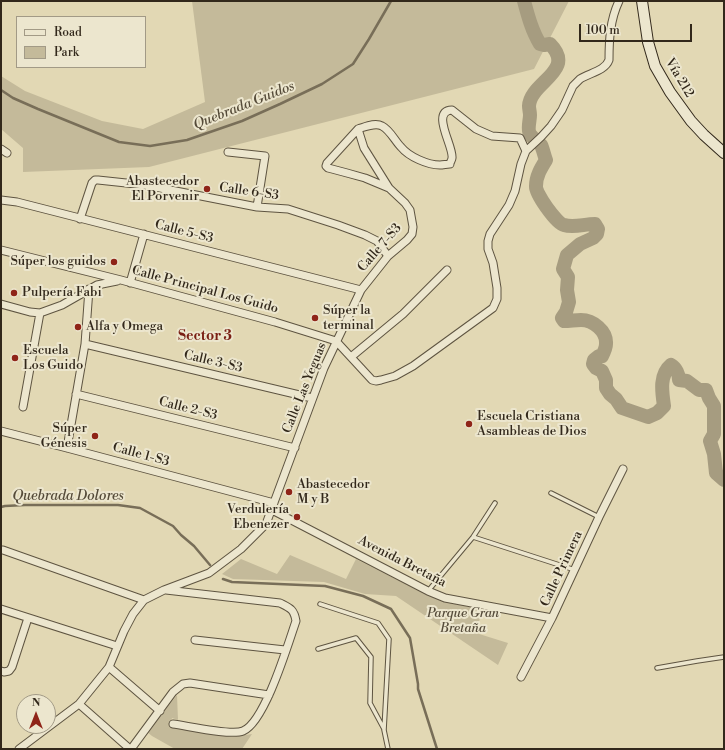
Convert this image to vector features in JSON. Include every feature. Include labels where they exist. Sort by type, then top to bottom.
[{"type":"main road","name":"Vía 212","points":[[642,1],[648,42],[655,66],[670,92],[691,121],[724,153]]},
{"type":"street","name":"Calle Las Yeguas","points":[[19,749],[79,704],[108,667],[133,614],[144,600],[164,590],[209,573],[241,549],[266,524],[312,398],[336,341],[372,380],[376,382],[395,376],[413,366],[493,308],[497,299],[497,288],[493,263],[488,249],[490,234],[509,205],[515,191],[521,164],[526,151],[551,126],[562,110],[573,86],[580,80],[608,64],[610,27],[614,11],[619,1]]},
{"type":"street","points":[[389,188],[347,172],[328,168],[326,166],[327,163],[358,130],[376,124],[382,126],[389,132],[402,149],[411,156],[428,163],[441,166],[450,164],[452,157],[443,120],[444,113],[452,110],[476,129],[492,136],[520,138],[526,151]]},
{"type":"street","name":"Calle 7-S3","points":[[336,341],[361,290],[388,256],[412,234],[413,227],[410,210],[405,203],[389,188],[364,148],[358,130]]},
{"type":"street","points":[[228,152],[265,156],[257,207]]},
{"type":"street","name":"Calle 6-S3","points":[[80,218],[95,180],[145,185],[257,207],[288,209],[365,234],[377,241],[388,256]]},
{"type":"street","name":"Calle 5-S3","points":[[1,200],[17,202],[361,290]]},
{"type":"street","points":[[130,283],[144,234]]},
{"type":"street","points":[[1,250],[121,280]]},
{"type":"street","points":[[351,357],[403,314],[447,270]]},
{"type":"street","name":"Calle Principal Los Guido","points":[[40,313],[62,305],[98,285],[121,280],[275,322],[336,341]]},
{"type":"street","points":[[67,448],[85,344],[89,289]]},
{"type":"street","points":[[1,304],[30,312],[40,313],[23,407]]},
{"type":"street","name":"Calle 3-S3","points":[[85,344],[312,398]]},
{"type":"street","name":"Calle 2-S3","points":[[76,394],[295,448]]},
{"type":"street","name":"Calle 1-S3","points":[[1,431],[67,448],[273,507]]},
{"type":"street","name":"Calle Primera","points":[[521,677],[552,618],[623,469]]},
{"type":"street","name":"Avenida Bretaña","points":[[273,507],[428,591],[445,598],[552,618]]},
{"type":"street","points":[[1,550],[144,600]]},
{"type":"street","points":[[164,590],[280,603],[291,608],[295,614],[296,621],[270,695],[257,718],[248,727],[243,731],[225,732],[173,724]]},
{"type":"street","points":[[1,609],[117,646]]},
{"type":"street","points":[[1,671],[9,671],[12,667],[28,618]]},
{"type":"street","points":[[195,640],[285,650]]},
{"type":"street","points":[[108,667],[160,711]]},
{"type":"street","points":[[79,704],[130,749],[173,692],[183,684],[190,683],[270,695]]},
{"type":"lane","points":[[551,493],[599,517]]},
{"type":"lane","points":[[428,591],[473,537],[495,503]]},
{"type":"lane","points":[[473,537],[575,570]]},
{"type":"lane","points":[[320,604],[378,623],[389,639],[384,730],[387,748],[383,749]]},
{"type":"lane","points":[[318,649],[356,638],[370,657],[370,703],[384,730]]},
{"type":"lane","points":[[658,668],[696,661],[724,658]]},
{"type":"green space","points":[[192,1],[569,1],[534,69],[149,167],[23,172],[23,148],[1,129],[1,76],[25,91],[102,121],[143,129],[205,102]]},
{"type":"green space","name":"Parque Gran Bretaña","points":[[290,555],[346,579],[356,559],[413,588],[443,601],[482,610],[476,633],[508,643],[498,665],[396,596],[365,594],[324,582],[233,579],[222,574],[241,559],[277,574]]},
{"type":"green space","points":[[177,695],[178,720],[172,718],[170,725],[232,737],[252,734],[242,749],[175,749],[147,732]]},
{"type":"waterway","name":"Quebrada Guidos","points":[[1,90],[13,98],[119,142],[150,146],[187,140],[242,121],[280,104],[322,84],[353,64],[391,1]]},
{"type":"waterway","points":[[524,1],[530,23],[537,39],[540,44],[550,44],[557,53],[558,62],[550,76],[536,90],[531,98],[529,106],[529,132],[541,145],[546,160],[538,175],[536,182],[537,190],[547,207],[560,223],[572,226],[595,224],[598,229],[597,234],[593,238],[580,244],[567,255],[563,269],[568,277],[567,290],[569,302],[566,312],[562,318],[564,321],[586,320],[594,324],[602,331],[606,339],[606,347],[602,356],[599,356],[594,360],[593,364],[596,368],[602,371],[606,380],[606,388],[622,408],[648,417],[657,413],[664,406],[662,384],[667,369],[671,365],[677,371],[679,380],[687,381],[699,390],[706,390],[714,406],[714,434],[710,441],[714,454],[716,473],[724,480]]},
{"type":"waterway","name":"Quebrada Dolores","points":[[1,507],[25,505],[118,505],[140,508],[173,526],[194,546],[210,565]]},
{"type":"waterway","name":"Quebrada Dolores","points":[[223,579],[232,582],[325,586],[363,596],[391,609],[410,638],[418,689],[437,749]]},
{"type":"place","name":"Abastecedor El Porvenir","points":[[207,189]]},
{"type":"place","name":"Súper los guidos","points":[[114,262]]},
{"type":"place","name":"Pulpería Fabi","points":[[14,293]]},
{"type":"place","name":"Súper la terminal","points":[[315,318]]},
{"type":"place","name":"Alfa y Omega","points":[[78,327]]},
{"type":"place","name":"Escuela Los Guido","points":[[15,358]]},
{"type":"place","name":"Escuela Cristiana Asambleas de Dios","points":[[469,424]]},
{"type":"place","name":"Súper Génesis","points":[[95,436]]},
{"type":"place","name":"Abastecedor M y B","points":[[289,492]]},
{"type":"place","name":"Verdulería Ebenezer","points":[[297,517]]},
{"type":"district","name":"Sector 3","points":[[205,337]]}]
